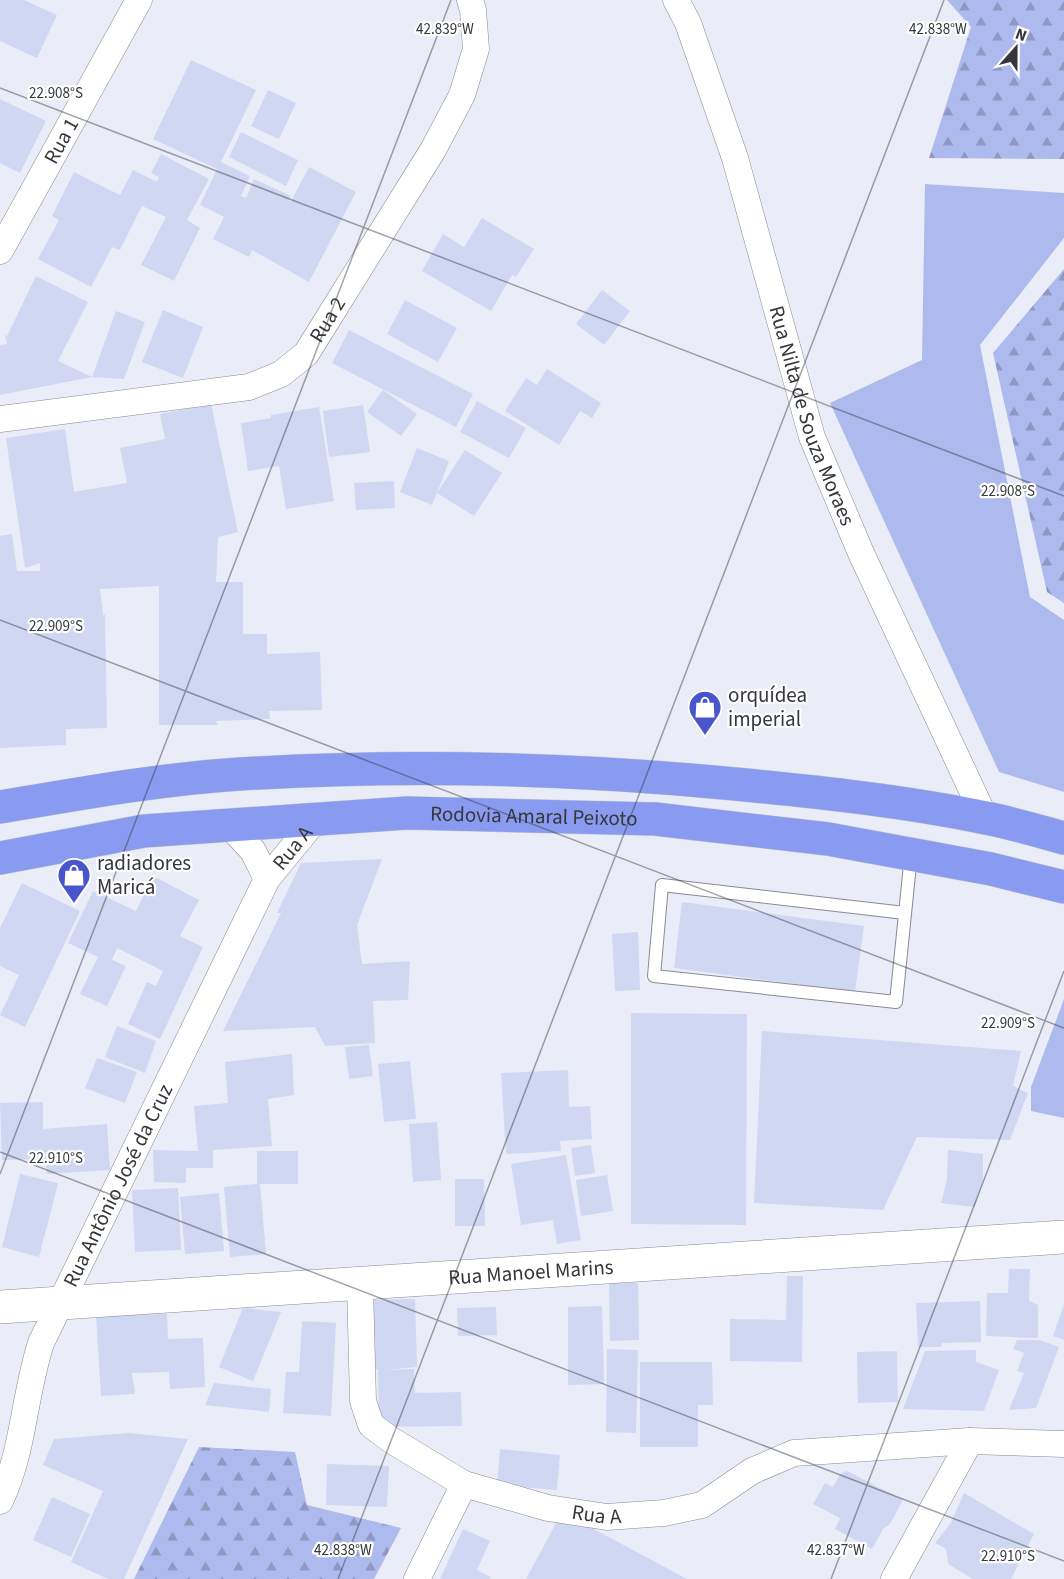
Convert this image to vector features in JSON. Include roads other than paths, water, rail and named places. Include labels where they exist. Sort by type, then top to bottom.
[{"type":"highway","name":"Rodovia Amaral Peixoto","points":[[0,807],[122,787],[238,774],[513,769],[670,778],[829,793],[985,818],[1064,838]]},
{"type":"highway","name":"Rodovia Amaral Peixoto","points":[[0,858],[144,831],[407,813],[655,819],[828,839],[992,869],[1064,887]]},
{"type":"main road","name":"Rua Manoel Marins","points":[[0,1307],[1064,1237]]},
{"type":"street","name":"Rua 1","points":[[0,251],[139,0]]},
{"type":"street","name":"Rua 2","points":[[0,419],[249,387],[281,374],[306,354],[433,150],[462,95],[476,49],[470,0]]},
{"type":"street","name":"Rua Nilta de Souza Moraes","points":[[676,0],[688,23],[735,158],[812,437],[861,553],[985,818]]},
{"type":"street","name":"Rua A","points":[[229,825],[253,851],[267,879],[316,819]]},
{"type":"street","name":"Rua Antônio José da Cruz","points":[[0,1501],[9,1483],[21,1440],[29,1386],[41,1343],[267,879]]},
{"type":"street","name":"Rua A","points":[[360,1285],[363,1401],[371,1425],[391,1440],[464,1484],[548,1508],[607,1517],[664,1514],[702,1505],[752,1471],[794,1453],[970,1441],[1064,1444]]},
{"type":"street","points":[[894,1579],[970,1441]]},
{"type":"street","points":[[417,1579],[464,1484]]},
{"type":"lane","points":[[905,913],[662,885],[654,976],[896,1002],[911,854]]},
{"type":"place","name":"orquídea imperial","points":[[705,736]]},
{"type":"place","name":"radiadores Maricá","points":[[74,904]]}]
